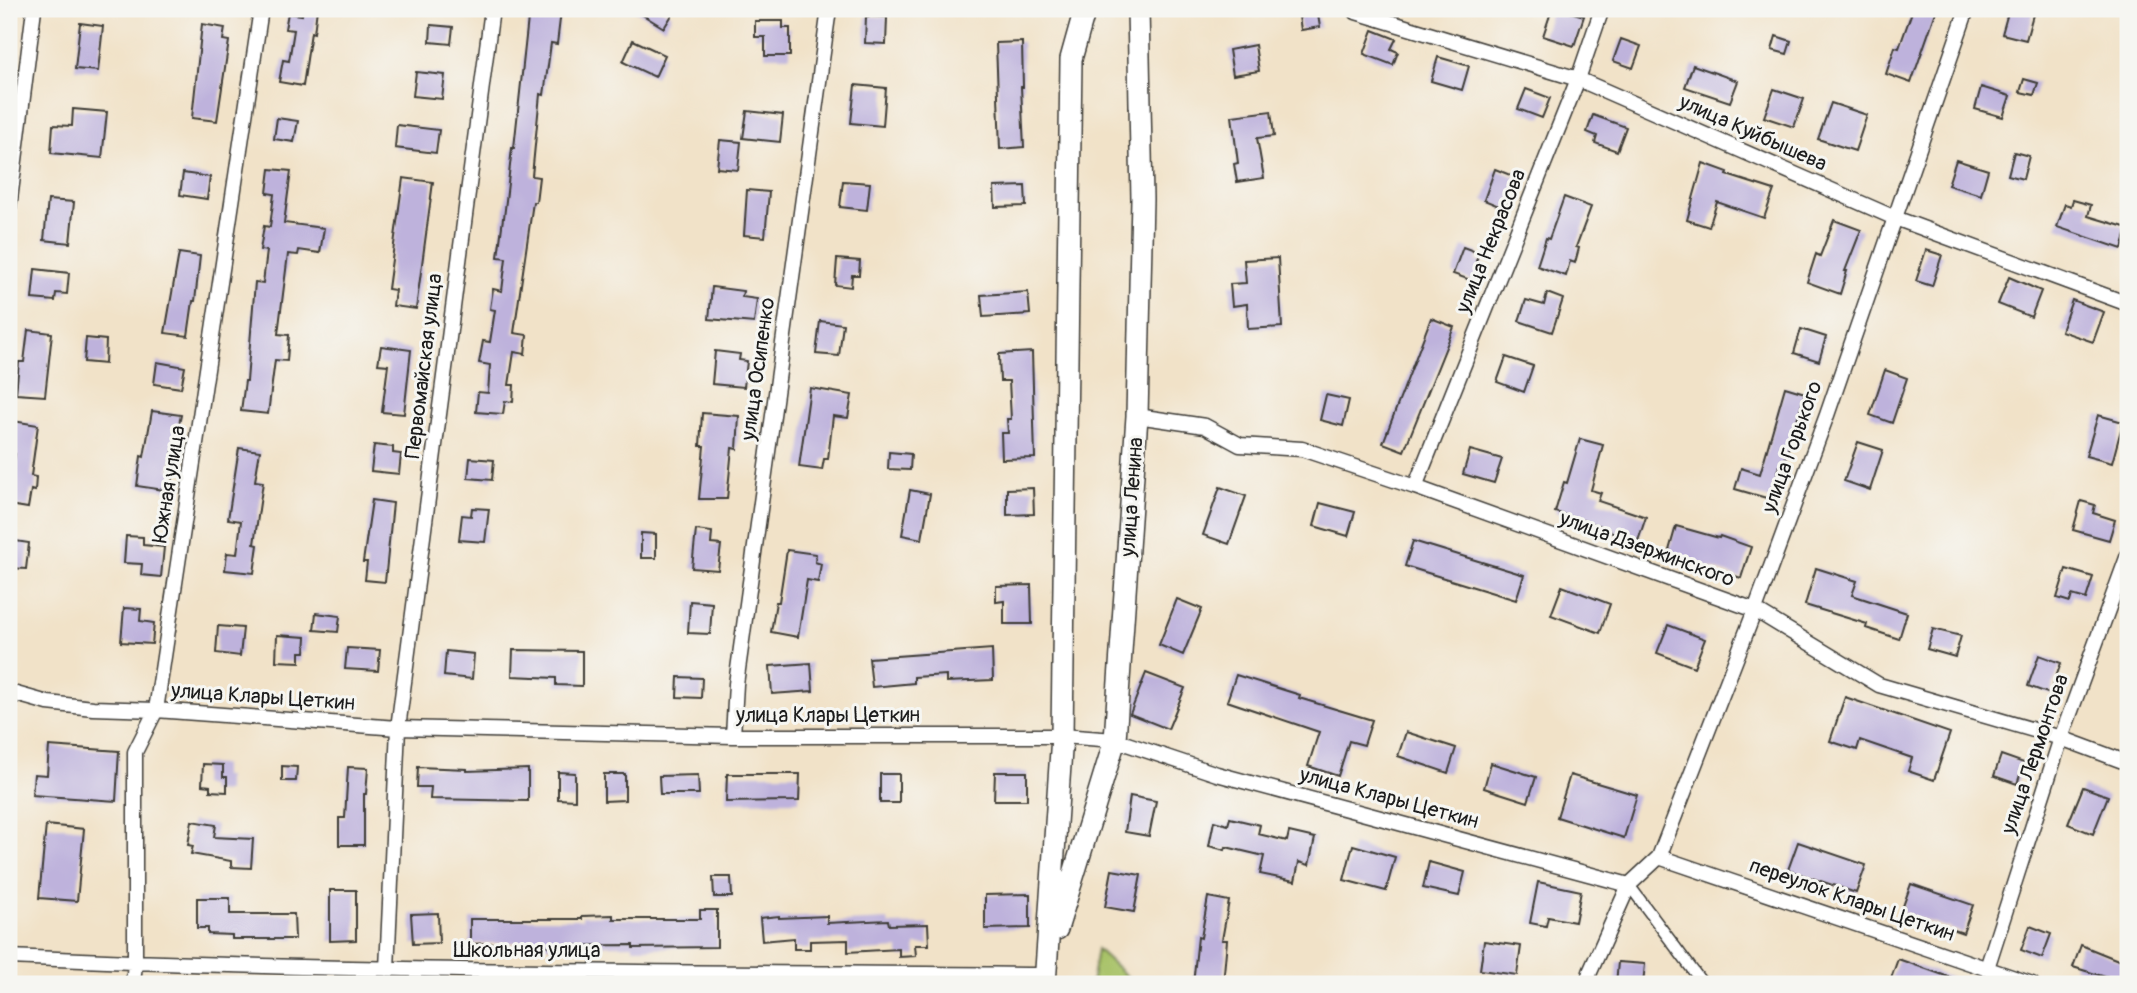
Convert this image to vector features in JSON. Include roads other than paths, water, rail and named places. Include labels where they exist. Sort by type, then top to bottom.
[{"type":"main road","points":[[1045,979],[1062,736],[1071,59],[1085,9]]},
{"type":"main road","name":"улица Ленина","points":[[1045,979],[1061,913],[1115,740],[1138,416],[1142,200],[1138,9]]},
{"type":"street","points":[[9,208],[34,9]]},
{"type":"street","name":"Южная улица","points":[[133,984],[135,752],[156,710],[261,9]]},
{"type":"street","name":"Первомайская улица","points":[[387,970],[398,728],[492,9]]},
{"type":"street","name":"улица Осипенко","points":[[733,736],[737,671],[829,9]]},
{"type":"street","name":"улица Некрасова","points":[[1415,487],[1578,79],[1602,9]]},
{"type":"street","name":"улица Горького","points":[[1629,885],[1659,857],[1755,610],[1827,415],[1967,9]]},
{"type":"street","name":"улица Куйбышева","points":[[1356,12],[1578,79],[1895,218],[2128,304]]},
{"type":"street","name":"улица Дзержинского","points":[[1138,416],[1205,426],[1240,445],[1302,449],[1415,487],[1755,610],[1879,685],[2060,738],[2128,763]]},
{"type":"street","name":"улица Лермонтова","points":[[1987,968],[2060,738],[2128,555]]},
{"type":"street","name":"улица Клары Цеткин","points":[[9,692],[48,703],[93,708],[156,710],[398,728],[733,736],[1062,736],[1115,740],[1217,774],[1629,885]]},
{"type":"street","name":"переулок Клары Цеткин","points":[[1659,857],[2032,984]]},
{"type":"street","points":[[1587,984],[1629,885],[1703,984]]},
{"type":"street","name":"Школьная улица","points":[[9,957],[387,970],[1045,979]]}]
